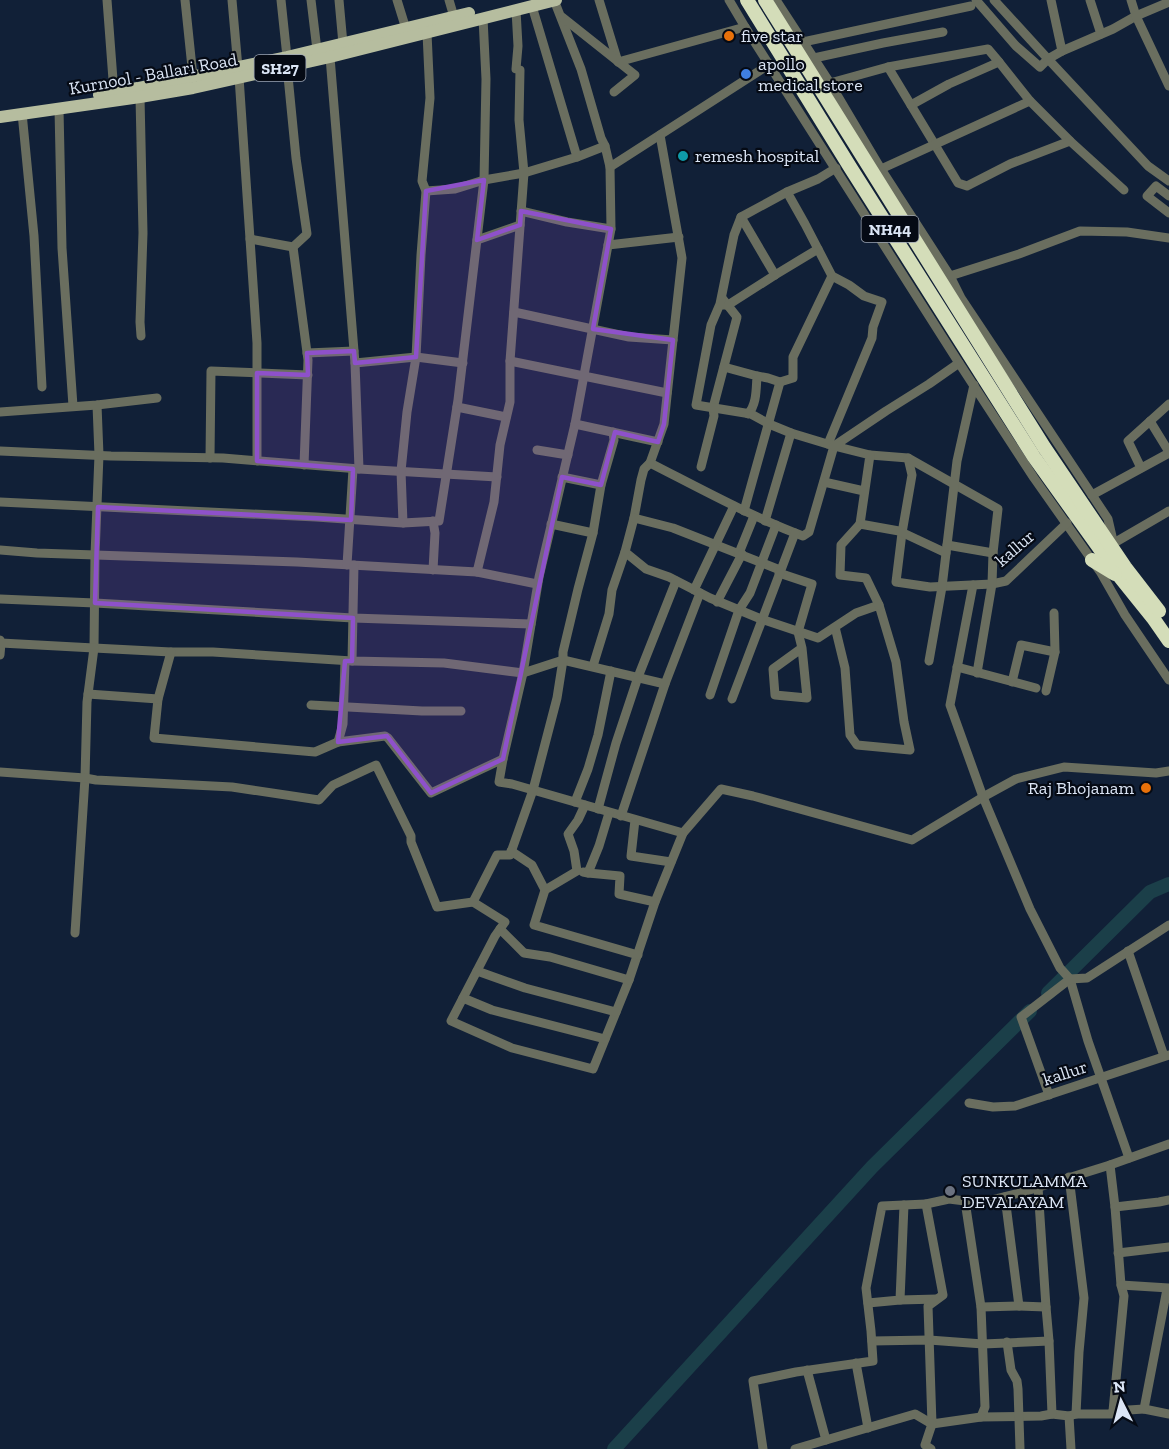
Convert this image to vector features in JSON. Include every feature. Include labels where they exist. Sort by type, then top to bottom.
[{"type":"highway","name":"NH44","points":[[747,0],[1034,458],[1169,641]]},
{"type":"highway","name":"NH44","points":[[765,0],[1044,447],[1169,625]]},
{"type":"highway","points":[[1092,560],[1120,577]]},
{"type":"main road","name":"Kurnool - Ballari Road","points":[[287,62],[317,50],[454,17],[555,0]]},
{"type":"main road","name":"Kurnool - Ballari Road","points":[[0,108],[114,93],[193,77],[330,57],[483,18],[523,5]]},
{"type":"main road","name":"Kurnool - Ballari Road","points":[[0,117],[193,88],[239,72]]},
{"type":"street","points":[[107,0],[114,93]]},
{"type":"street","points":[[185,0],[193,77]]},
{"type":"street","points":[[232,0],[257,343],[257,461]]},
{"type":"street","points":[[281,0],[296,158],[307,234],[293,247]]},
{"type":"street","points":[[311,0],[317,50]]},
{"type":"street","points":[[339,0],[344,44]]},
{"type":"street","points":[[397,0],[406,29]]},
{"type":"street","points":[[449,0],[454,17]]},
{"type":"street","points":[[555,0],[581,69],[605,146],[610,167],[611,230],[575,424],[537,584],[523,673],[499,782],[683,833]]},
{"type":"street","points":[[599,0],[618,62]]},
{"type":"street","points":[[729,0],[959,363],[1101,573],[1125,615],[1169,680]]},
{"type":"street","points":[[776,0],[830,83],[881,169],[951,276],[961,298],[1108,519],[1115,548],[1169,511]]},
{"type":"street","points":[[994,0],[1148,166],[1169,181]]},
{"type":"street","points":[[1051,0],[1062,51]]},
{"type":"street","points":[[1090,0],[1101,34]]},
{"type":"street","points":[[1131,0],[1136,16],[1169,86]]},
{"type":"street","points":[[803,42],[973,3],[1040,67],[1062,51],[1169,2]]},
{"type":"street","points":[[523,5],[577,157]]},
{"type":"street","points":[[477,572],[494,502],[500,445],[510,402],[510,361],[524,173],[519,120],[520,70],[516,69],[523,5]]},
{"type":"street","points":[[560,14],[635,75],[614,92]]},
{"type":"street","points":[[0,502],[403,523],[439,520],[463,363],[484,180],[486,79],[483,18]]},
{"type":"street","points":[[618,62],[745,27]]},
{"type":"street","points":[[814,58],[943,32]]},
{"type":"street","points":[[403,523],[401,471],[416,357],[420,255],[426,191],[422,181],[430,98],[427,33]]},
{"type":"street","points":[[830,83],[888,67],[988,49],[1030,101],[1124,190]]},
{"type":"street","points":[[330,57],[355,363],[356,469],[350,520],[353,618],[343,724],[338,742]]},
{"type":"street","points":[[911,105],[949,84],[999,62]]},
{"type":"street","points":[[610,167],[770,64]]},
{"type":"street","points":[[888,67],[958,183],[967,186],[1010,164],[1070,141]]},
{"type":"street","points":[[140,97],[143,233],[141,336]]},
{"type":"street","points":[[881,169],[1030,101]]},
{"type":"street","points":[[59,109],[62,248],[73,406]]},
{"type":"street","points":[[22,113],[34,236],[42,387]]},
{"type":"street","points":[[593,666],[609,614],[612,590],[634,518],[640,480],[644,469],[650,463],[664,424],[682,258],[660,135]]},
{"type":"street","points":[[426,191],[455,189],[484,180],[524,173],[605,146]]},
{"type":"street","points":[[836,168],[741,217],[734,236],[723,302],[711,325],[696,405],[748,414],[791,434],[870,455],[908,458],[998,509],[992,584],[977,673]]},
{"type":"street","points":[[1169,196],[1156,186],[1147,196],[1169,213]]},
{"type":"street","points":[[650,463],[765,521],[803,536],[809,532],[824,482],[831,445],[872,338],[873,327],[882,302],[864,296],[832,276],[788,192]]},
{"type":"street","points":[[521,211],[611,230]]},
{"type":"street","points":[[741,217],[775,274]]},
{"type":"street","points":[[477,240],[520,225]]},
{"type":"street","points":[[951,276],[1080,231],[1127,231],[1169,238]]},
{"type":"street","points":[[608,245],[679,237]]},
{"type":"street","points":[[250,239],[293,247]]},
{"type":"street","points":[[293,247],[309,375],[304,465]]},
{"type":"street","points":[[723,302],[818,249]]},
{"type":"street","points":[[724,367],[780,382],[793,378],[793,357],[832,276]]},
{"type":"street","points":[[701,467],[714,416],[713,408],[737,317],[723,302]]},
{"type":"street","points":[[514,312],[593,330],[629,336],[673,339]]},
{"type":"street","points":[[307,353],[354,351]]},
{"type":"street","points":[[355,363],[416,357],[463,363]]},
{"type":"street","points":[[510,361],[667,393]]},
{"type":"street","points":[[831,445],[959,363]]},
{"type":"street","points":[[210,458],[211,371],[309,375]]},
{"type":"street","points":[[748,414],[752,411],[758,376]]},
{"type":"street","points":[[744,511],[780,382]]},
{"type":"street","points":[[928,661],[942,587],[957,461],[974,385]]},
{"type":"street","points":[[0,412],[157,398]]},
{"type":"street","points":[[1141,468],[1128,441],[1169,404]]},
{"type":"street","points":[[75,933],[85,778],[87,702],[94,648],[99,455],[97,405]]},
{"type":"street","points":[[457,407],[506,417]]},
{"type":"street","points":[[1092,495],[1169,452],[1150,421]]},
{"type":"street","points":[[575,424],[658,442]]},
{"type":"street","points":[[473,902],[497,855],[510,855],[533,790],[557,698],[563,652],[593,532],[601,485],[612,447],[613,432]]},
{"type":"street","points":[[765,521],[791,434]]},
{"type":"street","points":[[537,450],[568,455]]},
{"type":"street","points":[[0,451],[210,458],[497,477]]},
{"type":"street","points":[[835,627],[845,668],[850,735],[857,745],[910,750],[896,662],[879,605],[866,578],[840,575],[842,545],[860,524],[870,455]]},
{"type":"street","points":[[902,533],[912,475],[908,458]]},
{"type":"street","points":[[562,477],[601,485]]},
{"type":"street","points":[[824,482],[864,491]]},
{"type":"street","points":[[621,816],[697,592],[734,506]]},
{"type":"street","points":[[717,602],[740,554],[754,516]]},
{"type":"street","points":[[634,518],[673,528],[812,584],[798,632],[802,648],[807,698],[775,695],[773,669],[802,648]]},
{"type":"street","points":[[432,570],[435,533],[433,521]]},
{"type":"street","name":"kallur","points":[[902,533],[896,582],[930,587],[992,584],[1006,580],[1066,523]]},
{"type":"street","points":[[551,524],[593,532]]},
{"type":"street","points":[[860,524],[902,533],[946,549],[993,553]]},
{"type":"street","points":[[710,695],[739,610],[750,593],[776,525]]},
{"type":"street","points":[[732,699],[795,532]]},
{"type":"street","points":[[0,550],[477,572],[537,584]]},
{"type":"street","points":[[625,552],[646,569],[717,602],[761,620],[818,638],[856,613],[879,605]]},
{"type":"street","points":[[598,809],[616,743],[638,677],[676,581]]},
{"type":"street","points":[[973,585],[950,705],[983,797],[1029,909],[1060,968],[1070,979],[1088,1041],[1129,1158]]},
{"type":"street","points":[[0,606],[0,599],[353,618],[531,624]]},
{"type":"street","points":[[1046,691],[1055,652],[1054,613]]},
{"type":"street","points":[[0,655],[1,642],[348,661],[444,663],[523,673],[563,660],[665,684]]},
{"type":"street","points":[[1012,682],[1021,645],[1055,652]]},
{"type":"street","points":[[171,652],[158,699],[154,738],[315,753],[338,742],[385,736],[431,793],[503,759]]},
{"type":"street","points":[[957,667],[1036,688]]},
{"type":"street","points":[[574,802],[588,769],[598,735],[611,671]]},
{"type":"street","points":[[88,694],[158,699]]},
{"type":"street","points":[[311,705],[461,711]]},
{"type":"street","points":[[0,772],[232,787],[319,800],[333,784],[376,765],[411,836],[411,842],[437,907],[473,902],[505,922],[452,1021],[512,1048],[593,1069],[629,980],[655,902],[683,833],[721,789],[912,840],[1016,779],[1064,767],[1156,773],[1169,771]]},
{"type":"street","points":[[577,871],[574,851],[568,834],[585,805]]},
{"type":"street","points":[[588,873],[609,813]]},
{"type":"street","points":[[635,820],[631,856],[671,862]]},
{"type":"street","points":[[511,851],[532,866],[545,890]]},
{"type":"street","points":[[638,955],[534,925],[545,890],[577,871],[620,876],[619,894],[655,902]]},
{"type":"street","points":[[1049,1095],[1021,1017],[1070,979],[1087,978],[1169,925]]},
{"type":"street","points":[[500,929],[524,953],[550,957],[629,980]]},
{"type":"street","points":[[1128,951],[1167,1055]]},
{"type":"street","points":[[477,971],[525,988],[616,1012]]},
{"type":"street","points":[[464,998],[492,1010],[605,1039]]},
{"type":"street","name":"kallur","points":[[969,1103],[993,1107],[1015,1107],[1167,1055]]},
{"type":"street","points":[[763,1449],[753,1381],[807,1370],[873,1361],[866,1288],[882,1206],[926,1204],[948,1199],[965,1201],[1005,1197],[1110,1165],[1169,1144]]},
{"type":"street","points":[[1110,1165],[1121,1285],[1124,1296],[1113,1411]]},
{"type":"street","points":[[1069,1177],[1084,1298],[1072,1415],[1071,1449]]},
{"type":"street","points":[[1038,1187],[1052,1414]]},
{"type":"street","points":[[1005,1197],[1019,1306]]},
{"type":"street","points":[[1115,1207],[1169,1200]]},
{"type":"street","points":[[965,1201],[981,1307],[985,1407],[981,1417]]},
{"type":"street","points":[[926,1204],[943,1295],[928,1306],[932,1424],[925,1445],[931,1449]]},
{"type":"street","points":[[900,1300],[904,1205]]},
{"type":"street","points":[[1118,1253],[1169,1247]]},
{"type":"street","points":[[1121,1285],[1168,1291],[1144,1409]]},
{"type":"street","points":[[868,1303],[937,1299]]},
{"type":"street","points":[[981,1307],[1046,1307]]},
{"type":"street","points":[[872,1341],[929,1340],[983,1344],[1049,1341]]},
{"type":"street","points":[[1007,1342],[1011,1370],[1017,1381],[1020,1449]]},
{"type":"street","points":[[856,1363],[868,1428]]},
{"type":"street","points":[[807,1370],[826,1440]]},
{"type":"street","points":[[1113,1411],[1144,1409],[1169,1414]]},
{"type":"street","points":[[795,1449],[915,1414],[932,1424],[981,1417],[1118,1414],[1113,1411]]},
{"type":"highlighted area","points":[[484,180],[477,240],[520,225],[521,211],[611,229],[593,329],[673,340],[664,424],[658,442],[615,432],[601,485],[562,477],[503,759],[431,793],[387,736],[338,742],[345,661],[352,661],[353,618],[95,603],[98,507],[351,520],[353,469],[257,461],[257,373],[308,375],[307,353],[354,351],[355,363],[416,357],[426,191]]},
{"type":"waterway","points":[[1048,993],[1150,892],[1169,884]]},
{"type":"waterway","points":[[614,1449],[872,1167],[1030,1011]]},
{"type":"place","name":"five star","points":[[729,36]]},
{"type":"place","name":"apollo medical store","points":[[746,74]]},
{"type":"place","name":"remesh hospital","points":[[683,156]]},
{"type":"place","name":"Raj Bhojanam","points":[[1146,788]]},
{"type":"place","name":"SUNKULAMMA DEVALAYAM","points":[[950,1191]]}]
